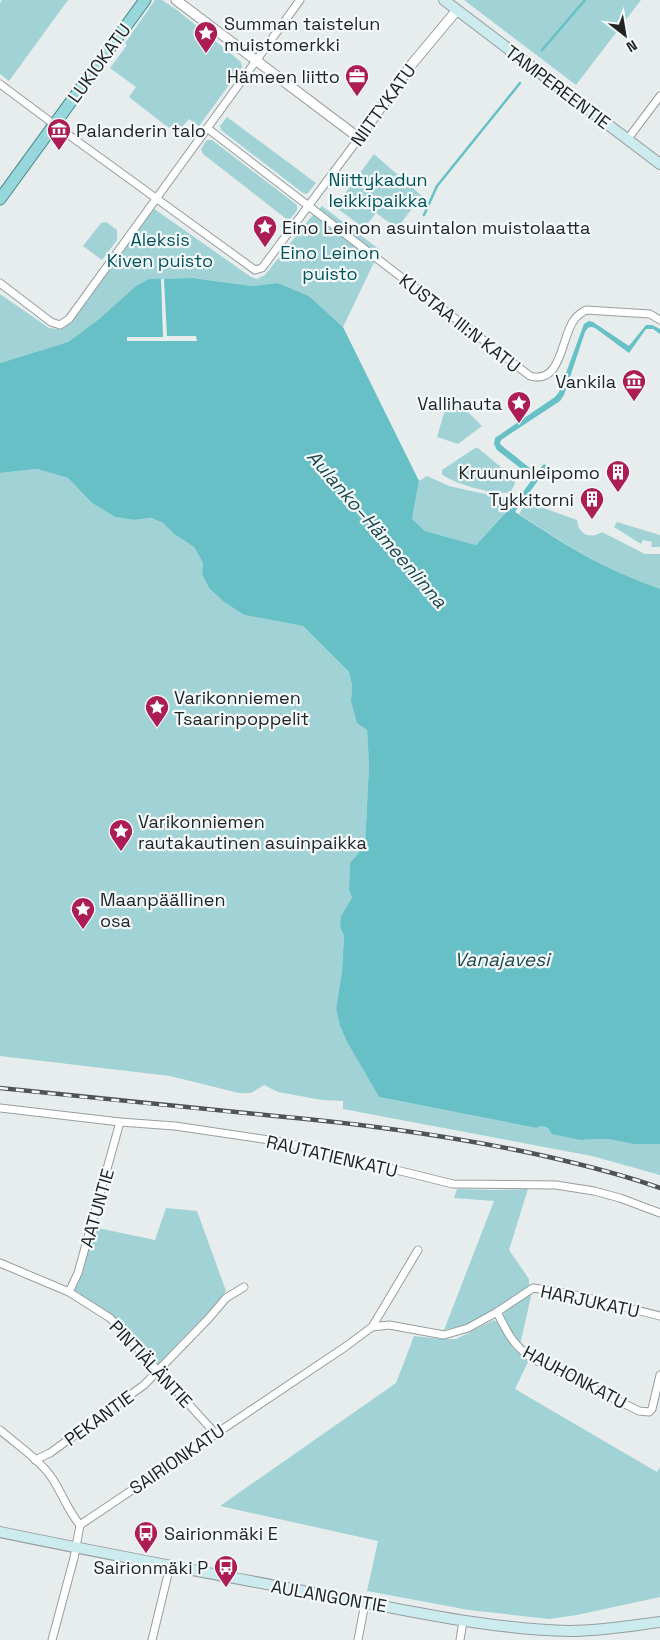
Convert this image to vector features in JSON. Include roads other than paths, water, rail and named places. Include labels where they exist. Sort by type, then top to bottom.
[{"type":"main road","name":"LUKIOKATU","points":[[0,199],[145,0]]},
{"type":"main road","name":"TAMPEREENTIE","points":[[444,0],[660,164]]},
{"type":"main road","name":"AULANGONTIE","points":[[0,1532],[463,1621],[572,1631],[660,1622]]},
{"type":"street","points":[[176,0],[359,138]]},
{"type":"street","points":[[0,284],[51,322],[57,325],[63,324],[300,0]]},
{"type":"street","name":"NIITTYKATU","points":[[156,198],[255,270],[262,268],[412,64],[457,10]]},
{"type":"street","points":[[0,84],[156,198]]},
{"type":"street","points":[[627,140],[660,96]]},
{"type":"street","name":"KUSTAA III:N KATU","points":[[207,128],[530,376],[538,378],[546,375],[555,367],[569,327],[574,319],[586,310],[650,314],[660,320]]},
{"type":"street","name":"RAUTATIENKATU","points":[[0,1108],[120,1122],[175,1126],[283,1142],[453,1184],[556,1186],[594,1191],[620,1198],[660,1213]]},
{"type":"street","name":"AATUNTIE","points":[[69,1292],[78,1274],[120,1122]]},
{"type":"street","points":[[372,1327],[418,1250]]},
{"type":"street","name":"PINTIÄLÄNTIE","points":[[0,1263],[69,1292],[110,1318],[215,1433]]},
{"type":"street","name":"PEKANTIE","points":[[35,1460],[50,1453],[144,1385],[226,1298],[244,1287]]},
{"type":"street","name":"HARJUKATU","points":[[497,1312],[533,1288],[572,1294],[660,1316]]},
{"type":"street","points":[[372,1327],[389,1325],[444,1335],[468,1328],[497,1312]]},
{"type":"street","name":"HAUHONKATU","points":[[497,1312],[509,1336],[518,1348],[531,1358],[639,1411],[649,1412],[652,1409],[660,1375]]},
{"type":"street","name":"SAIRIONKATU","points":[[80,1525],[372,1327]]},
{"type":"street","points":[[0,1430],[52,1477],[80,1525],[76,1548],[52,1640]]},
{"type":"street","points":[[152,1640],[170,1566]]},
{"type":"street","points":[[358,1640],[365,1602]]},
{"type":"street","points":[[460,1640],[463,1621]]},
{"type":"water","name":"Vanajavesi","points":[[193,278],[252,286],[278,283],[309,296],[343,327],[419,481],[412,519],[425,531],[476,545],[511,509],[533,478],[497,450],[494,444],[495,438],[555,397],[559,392],[584,324],[589,321],[593,322],[629,346],[646,325],[652,325],[660,329],[660,334],[653,329],[646,329],[629,353],[595,328],[588,328],[564,395],[560,401],[501,440],[500,443],[536,473],[544,464],[548,467],[515,512],[599,563],[660,589],[660,1144],[633,1144],[608,1139],[580,1140],[552,1134],[548,1128],[541,1126],[536,1128],[379,1097],[347,1042],[340,1026],[336,1009],[342,971],[344,936],[340,927],[341,916],[352,898],[349,889],[350,863],[365,845],[369,765],[367,730],[357,723],[351,701],[352,685],[349,672],[303,626],[244,615],[224,602],[209,588],[202,574],[203,563],[194,547],[174,534],[163,523],[151,518],[134,520],[115,517],[92,503],[68,478],[37,469],[0,473],[0,363],[68,342],[99,319],[137,285],[149,279]]},
{"type":"waterway","points":[[542,50],[585,0]]},
{"type":"waterway","points":[[424,215],[437,186],[520,83]]},
{"type":"railway","points":[[0,1088],[408,1131],[540,1155],[630,1178],[660,1188]]},
{"type":"place","name":"Summan taistelun muistomerkki","points":[[206,54]]},
{"type":"place","name":"Hämeen liitto","points":[[357,97]]},
{"type":"place","name":"Palanderin talo","points":[[59,151]]},
{"type":"place","name":"Eino Leinon asuintalon muistolaatta","points":[[265,248]]},
{"type":"place","name":"Vankila","points":[[634,402]]},
{"type":"place","name":"Vallihauta","points":[[519,424]]},
{"type":"place","name":"Kruununleipomo","points":[[618,493]]},
{"type":"place","name":"Tykkitorni","points":[[592,520]]},
{"type":"place","name":"Varikonniemen Tsaarinpoppelit","points":[[157,728]]},
{"type":"place","name":"Varikonniemen rautakautinen asuinpaikka","points":[[121,852]]},
{"type":"place","name":"Maanpäällinen osa","points":[[83,930]]},
{"type":"place","name":"Sairionmäki E","points":[[146,1554]]},
{"type":"place","name":"Sairionmäki P","points":[[226,1588]]},
{"type":"park label","name":"Niittykadun leikkipaikka","points":[[378,189]]},
{"type":"park label","name":"Aleksis Kiven puisto","points":[[160,249]]},
{"type":"park label","name":"Eino Leinon puisto","points":[[330,262]]},
{"type":"water label","name":"Aulanko–Hämeenlinna","points":[[377,529]]}]
